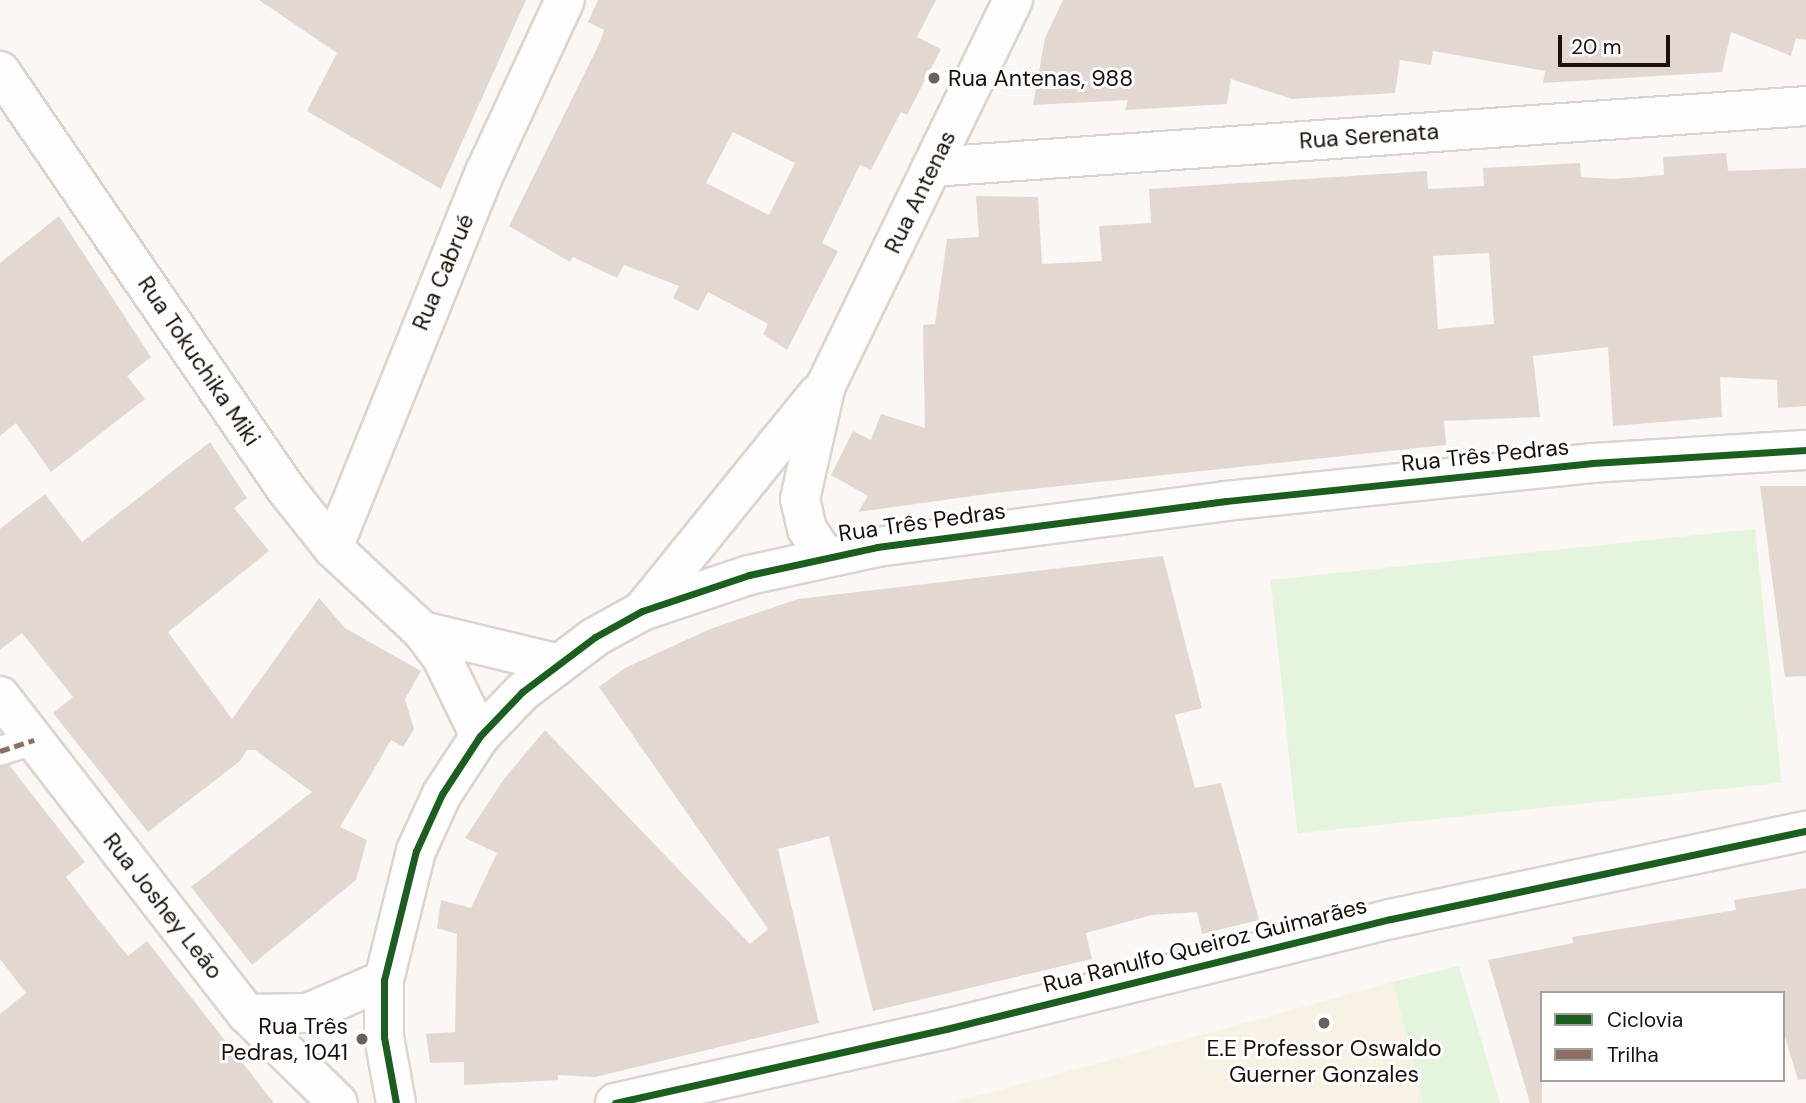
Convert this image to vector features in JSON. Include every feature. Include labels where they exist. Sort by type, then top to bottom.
[{"type":"street","name":"Rua Cabrué","points":[[333,548],[486,170],[565,0]]},
{"type":"street","name":"Rua Antenas","points":[[825,556],[807,529],[800,499],[826,385],[1013,0]]},
{"type":"street","name":"Rua Tokuchika Miki","points":[[0,71],[286,489],[333,548],[422,631],[459,687],[480,736]]},
{"type":"street","name":"Rua Serenata","points":[[932,167],[1806,106]]},
{"type":"street","name":"Rua Antenas","points":[[642,611],[826,385]]},
{"type":"street","name":"Rua Três Pedras","points":[[396,1103],[384,1037],[384,980],[416,851],[442,794],[480,736],[555,663],[642,611],[749,575],[825,556],[1226,501],[1592,463],[1806,450]]},
{"type":"street","name":"Rua Tokuchika Miki","points":[[422,631],[555,663]]},
{"type":"street","name":"Rua Joshey Leão","points":[[0,696],[17,745],[247,1014],[338,1103]]},
{"type":"street","name":"Rua Ranulfo Queiroz Guimarães","points":[[615,1103],[946,1029],[1391,919],[1806,831]]},
{"type":"street","points":[[247,1014],[308,1013],[384,980]]},
{"type":"shaded area","name":"E.E Professor Oswaldo Guerner Gonzales","points":[[1393,982],[1423,1103],[950,1103],[1096,1064]]},
{"type":"green space","points":[[1755,529],[1782,783],[1297,834],[1271,580]]},
{"type":"green space","points":[[1459,966],[1500,1103],[1423,1103],[1393,982]]},
{"type":"building","points":[[259,0],[526,0],[441,189],[307,111],[337,53]]},
{"type":"building","points":[[598,0],[936,0],[917,37],[941,49],[907,115],[901,112],[871,170],[860,165],[822,243],[838,251],[787,350],[763,334],[768,324],[708,292],[698,311],[673,298],[679,286],[624,265],[617,278],[573,257],[570,262],[509,226],[600,42],[604,30],[588,22]],"holes":[[[733,132],[795,163],[769,215],[706,183]]]},
{"type":"building","points":[[1063,0],[1806,0],[1806,40],[1796,38],[1791,56],[1731,32],[1722,72],[1543,83],[1545,71],[1433,51],[1431,65],[1400,60],[1395,93],[1292,99],[1231,79],[1227,104],[1125,110],[1128,100],[1033,105],[1045,38]]},
{"type":"building","points":[[1726,153],[1728,171],[1806,168],[1806,406],[1778,408],[1777,380],[1720,377],[1722,417],[1613,426],[1608,347],[1533,356],[1540,417],[1444,421],[1446,445],[994,493],[858,512],[868,496],[831,475],[853,431],[871,440],[881,414],[925,428],[923,325],[935,324],[947,239],[979,237],[976,196],[1038,197],[1042,264],[1102,261],[1099,226],[1151,223],[1149,189],[1427,171],[1428,189],[1484,186],[1483,168],[1580,163],[1581,177],[1614,179],[1664,175],[1663,157]],"holes":[[[1489,253],[1494,324],[1438,329],[1433,256]]]},
{"type":"building","points":[[59,216],[151,357],[127,376],[145,399],[51,472],[16,423],[0,436],[0,263]]},
{"type":"building","points":[[210,442],[247,498],[234,508],[269,551],[168,632],[232,719],[319,598],[345,628],[421,671],[405,699],[414,729],[403,747],[391,740],[340,827],[367,840],[356,880],[252,965],[191,887],[312,792],[255,750],[247,750],[240,761],[148,832],[53,713],[73,697],[22,633],[0,650],[0,529],[45,494],[82,542]]},
{"type":"building","points":[[1760,486],[1806,486],[1806,676],[1785,677]]},
{"type":"building","points":[[1163,556],[1202,708],[1175,715],[1195,788],[1221,783],[1259,920],[1202,934],[1197,912],[1152,915],[1086,933],[1092,959],[873,1011],[829,836],[778,849],[819,1023],[595,1077],[558,1075],[558,1080],[464,1085],[464,1062],[430,1063],[426,1034],[455,1032],[457,934],[437,928],[441,900],[471,908],[497,853],[465,838],[504,779],[545,730],[750,944],[768,929],[599,687],[625,668],[710,629],[798,599]]},
{"type":"building","points":[[9,765],[85,862],[66,877],[98,919],[128,956],[147,941],[274,1103],[0,1103],[0,1014],[26,993],[0,959],[0,767]]},
{"type":"building","points":[[1806,888],[1806,1079],[1798,1080],[1785,1037],[1785,991],[1540,991],[1542,1103],[1530,1103],[1488,960],[1573,943],[1572,937],[1736,910],[1734,900]]},
{"type":"marked path","points":[[0,751],[34,740]]},
{"type":"cycle path","points":[[396,1103],[384,1037],[384,980],[416,851],[442,794],[480,736],[522,692],[595,637],[642,611],[749,575],[877,547],[1226,501],[1592,463],[1806,450]]},
{"type":"cycle path","points":[[615,1103],[946,1029],[1391,919],[1806,831]]},
{"type":"place","name":"Rua Antenas, 988","points":[[934,78]]},
{"type":"place","name":"E.E Professor Oswaldo Guerner Gonzales","points":[[1324,1023]]},
{"type":"place","name":"Rua Três Pedras, 1041","points":[[362,1039]]}]
